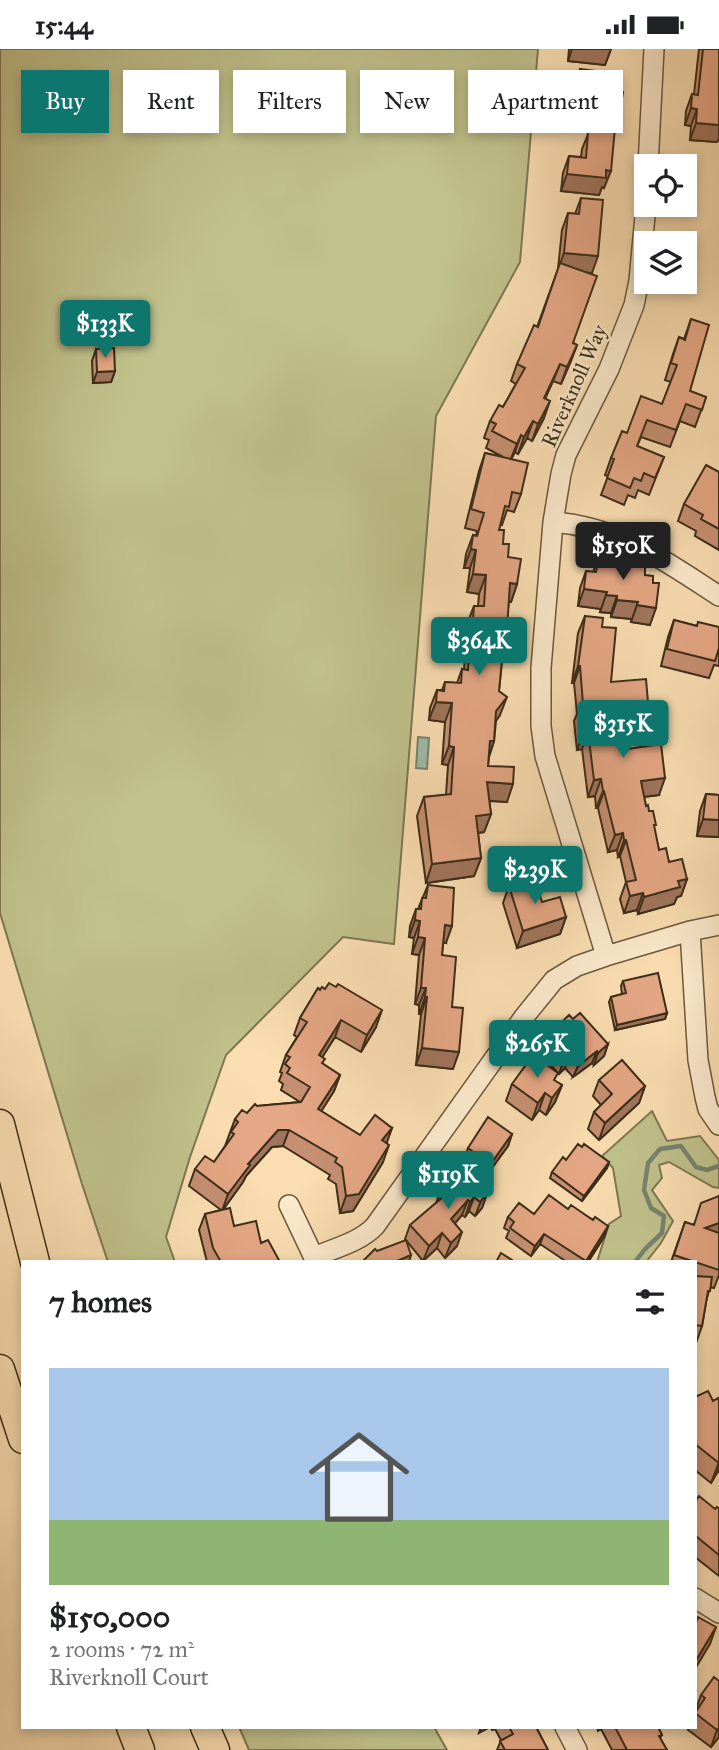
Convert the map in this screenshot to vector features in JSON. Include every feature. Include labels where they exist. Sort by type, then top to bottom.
[{"type":"highway","points":[[0,1124],[34,1260]]},
{"type":"highway","points":[[0,1369],[21,1433]]},
{"type":"highway","points":[[121,1729],[126,1750]]},
{"type":"highway","points":[[132,1729],[140,1750]]},
{"type":"highway","points":[[206,1729],[215,1750]]},
{"type":"street","points":[[649,154],[654,49]]},
{"type":"street","name":"Riverknoll Way","points":[[606,956],[547,763],[541,726],[541,668],[554,521],[561,474],[566,455],[609,369],[634,305],[645,217]]},
{"type":"street","points":[[554,521],[620,537],[654,554],[719,596]]},
{"type":"street","points":[[289,1205],[315,1259],[369,1232],[524,1017],[562,974],[606,956],[719,925]]},
{"type":"street","points":[[690,931],[698,1060],[708,1109],[719,1125]]},
{"type":"street","points":[[697,1599],[719,1613]]},
{"type":"street","points":[[566,1729],[577,1750]]},
{"type":"green space","points":[[0,49],[538,49],[536,70],[468,70],[468,133],[531,133],[520,262],[436,416],[394,944],[343,937],[226,1055],[190,1157],[166,1237],[174,1260],[107,1260],[0,913]]},
{"type":"green space","points":[[652,1111],[667,1141],[700,1136],[719,1160],[719,1188],[669,1162],[659,1165],[662,1178],[652,1190],[673,1221],[661,1243],[648,1260],[598,1260],[609,1224],[621,1216],[613,1168],[602,1156]]},
{"type":"green space","points":[[240,1729],[435,1729],[447,1750],[249,1750]]},
{"type":"shaded area","points":[[418,737],[429,738],[427,769],[416,768]]},
{"type":"building","points":[[703,49],[719,49],[719,125],[696,123],[697,109],[691,108],[692,94],[698,95]]},
{"type":"building","points":[[588,133],[615,133],[611,171],[606,170],[606,178],[567,174],[569,156],[586,158]]},
{"type":"building","points":[[581,198],[603,200],[598,256],[564,253],[568,213],[579,214]]},
{"type":"building","points":[[560,263],[597,276],[573,343],[577,345],[567,367],[560,364],[544,398],[550,401],[538,424],[533,421],[517,444],[492,431],[496,424],[490,421],[499,405],[503,407],[525,368],[517,364],[534,325],[538,327]]},
{"type":"building","points":[[691,319],[709,325],[690,391],[706,397],[702,410],[686,404],[676,430],[647,420],[637,446],[664,457],[655,478],[644,473],[641,481],[634,478],[630,488],[607,478],[614,459],[611,458],[622,431],[627,433],[641,396],[662,404],[677,365],[671,363],[679,337],[685,340]]},
{"type":"building","points":[[114,348],[115,371],[97,372],[96,349]]},
{"type":"building","points":[[485,453],[528,463],[521,494],[512,492],[499,530],[504,530],[503,544],[509,544],[508,557],[521,559],[517,584],[510,583],[505,629],[499,691],[507,697],[496,711],[494,741],[490,741],[488,766],[514,767],[513,784],[487,782],[491,814],[476,816],[481,858],[432,864],[424,797],[451,794],[454,747],[449,746],[452,703],[436,702],[437,690],[444,691],[445,682],[461,683],[462,669],[468,670],[474,606],[484,606],[486,575],[473,574],[476,550],[471,549],[473,535],[477,536],[484,513],[471,509]]},
{"type":"building","points":[[706,465],[719,472],[719,529],[701,519],[703,515],[684,504]]},
{"type":"building","points":[[599,556],[645,565],[645,575],[653,576],[653,583],[659,583],[656,608],[637,605],[638,602],[617,600],[617,596],[606,595],[607,592],[584,589],[586,571],[596,572]]},
{"type":"building","points":[[585,616],[603,618],[602,627],[616,628],[611,682],[646,679],[648,702],[631,704],[633,723],[625,724],[627,749],[661,744],[665,778],[641,781],[646,806],[648,805],[649,811],[653,811],[659,850],[666,848],[669,862],[682,859],[687,879],[678,881],[680,887],[644,897],[643,893],[630,896],[626,882],[636,880],[626,840],[623,833],[615,835],[601,779],[594,780],[588,732],[583,733],[580,704],[583,704],[578,666]]},
{"type":"building","points":[[674,620],[697,626],[698,622],[719,627],[719,648],[715,661],[667,649]]},
{"type":"building","points":[[706,794],[719,795],[719,820],[703,819]]},
{"type":"building","points":[[534,878],[542,902],[560,897],[566,917],[523,931],[509,886]]},
{"type":"building","points":[[428,885],[454,888],[452,926],[445,925],[442,955],[456,957],[452,1007],[463,1008],[459,1052],[422,1048],[427,997],[426,988],[421,988],[425,938],[418,937],[420,921],[415,920],[416,909],[421,909],[422,898],[426,898]]},
{"type":"building","points":[[658,973],[667,1013],[617,1025],[611,997],[626,993],[623,981]]},
{"type":"building","points":[[329,983],[336,987],[338,984],[382,1010],[367,1035],[341,1020],[319,1055],[325,1059],[322,1063],[340,1075],[318,1109],[360,1135],[375,1115],[392,1128],[382,1140],[389,1145],[359,1194],[346,1196],[342,1167],[335,1162],[337,1158],[289,1130],[278,1130],[248,1164],[250,1165],[228,1194],[195,1169],[205,1156],[214,1162],[234,1134],[231,1132],[238,1122],[235,1119],[242,1110],[247,1113],[255,1104],[301,1102],[310,1087],[287,1073],[290,1068],[285,1064],[290,1057],[286,1055],[307,1022],[300,1018],[318,988],[325,989]]},
{"type":"building","points":[[580,1013],[608,1044],[578,1066],[569,1057],[563,1062],[543,1040],[569,1015],[573,1019]]},
{"type":"building","points":[[533,1055],[558,1073],[554,1080],[562,1085],[552,1098],[545,1093],[538,1103],[512,1084]]},
{"type":"building","points":[[622,1060],[645,1086],[605,1123],[594,1112],[612,1094],[599,1080]]},
{"type":"building","points":[[488,1117],[512,1134],[490,1165],[468,1148]]},
{"type":"building","points":[[578,1144],[582,1147],[584,1144],[609,1162],[584,1196],[552,1172],[563,1157],[566,1160]]},
{"type":"building","points":[[478,1175],[490,1185],[480,1202],[474,1197],[470,1202],[468,1200],[451,1219],[462,1232],[451,1243],[442,1233],[429,1246],[410,1225],[444,1196],[440,1193],[454,1178],[466,1188]]},
{"type":"building","points":[[549,1195],[568,1209],[571,1205],[593,1220],[595,1217],[608,1226],[584,1260],[544,1234],[535,1246],[510,1228],[514,1222],[508,1217],[519,1203],[534,1214]]},
{"type":"building","points":[[719,1196],[719,1223],[705,1228],[719,1233],[719,1270],[697,1263],[697,1260],[674,1255],[685,1222],[694,1225],[701,1203]]},
{"type":"building","points":[[230,1208],[234,1226],[256,1221],[261,1243],[268,1240],[279,1260],[220,1260],[213,1248],[205,1214]]},
{"type":"building","points":[[406,1240],[411,1255],[399,1260],[364,1260],[375,1249],[377,1251]]},
{"type":"building","points":[[501,1253],[512,1260],[497,1260]]},
{"type":"building","points":[[697,1276],[712,1277],[702,1326],[697,1325]]},
{"type":"building","points":[[708,1391],[713,1401],[718,1398],[719,1401],[719,1463],[697,1446],[697,1396]]},
{"type":"building","points":[[699,1496],[715,1509],[719,1508],[719,1555],[697,1537]]},
{"type":"building","points":[[698,1617],[716,1627],[697,1659]]},
{"type":"building","points":[[714,1677],[719,1681],[717,1730],[697,1715],[705,1698],[701,1695]]},
{"type":"building","points":[[510,1729],[537,1729],[548,1750],[505,1750],[500,1741],[513,1734]]},
{"type":"building","points":[[616,1729],[659,1729],[662,1735],[659,1736],[667,1750],[627,1750]]},
{"type":"waterway","points":[[637,1260],[662,1233],[664,1216],[651,1208],[644,1190],[648,1163],[660,1149],[681,1146],[696,1167],[707,1170],[719,1166]]}]
